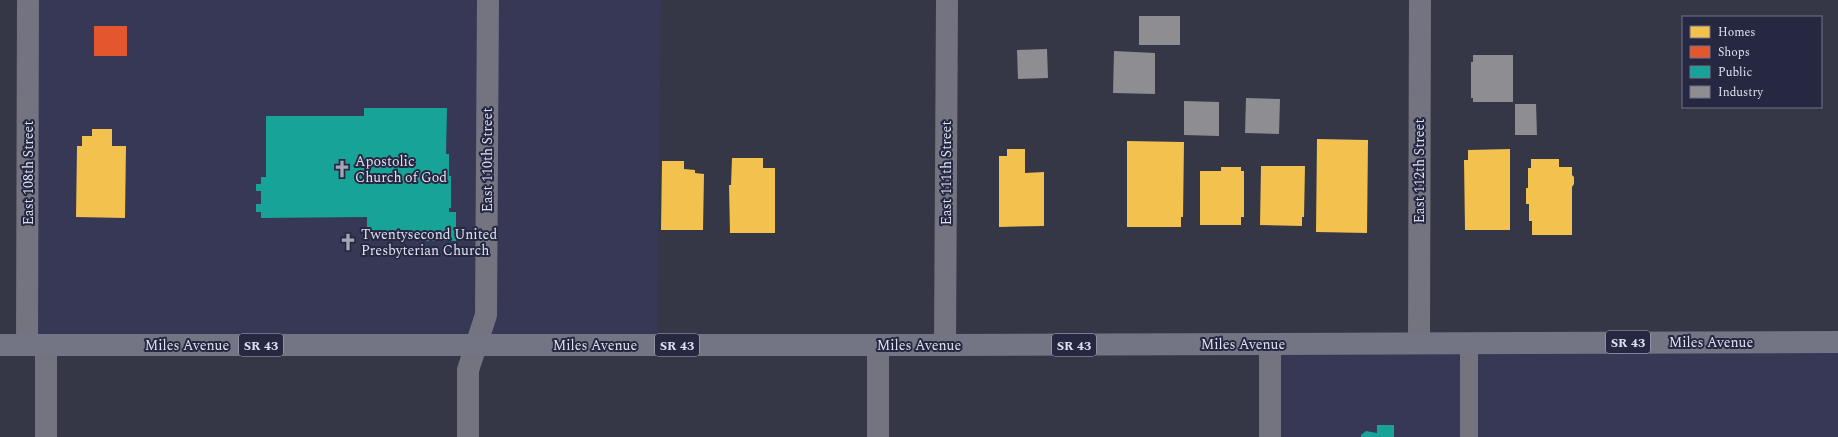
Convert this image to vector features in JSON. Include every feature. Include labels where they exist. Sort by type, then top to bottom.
[{"type":"main road","name":"Miles Avenue","points":[[0,345],[945,345],[1419,342],[1838,342]]},
{"type":"street","name":"East 108th Street","points":[[28,0],[36,345],[46,437]]},
{"type":"street","name":"East 110th Street","points":[[468,437],[468,370],[486,315],[488,0]]},
{"type":"street","name":"East 111th Street","points":[[945,345],[947,0]]},
{"type":"street","name":"East 112th Street","points":[[1419,342],[1420,0]]},
{"type":"street","points":[[1270,344],[1270,437]]},
{"type":"street","points":[[878,345],[878,437]]},
{"type":"lane","points":[[1469,342],[1469,437]]},
{"type":"shaded area","points":[[28,0],[661,0],[657,345],[27,345]]},
{"type":"shaded area","points":[[1838,342],[1838,437],[1270,437],[1270,344]]},
{"type":"building: Homes","points":[[92,129],[112,129],[112,146],[126,146],[125,218],[76,217],[77,146],[82,146],[82,136],[92,136]]},
{"type":"building: Homes","points":[[1317,139],[1368,140],[1367,233],[1316,232]]},
{"type":"building: Homes","points":[[1127,141],[1184,142],[1183,217],[1181,217],[1181,227],[1127,227]]},
{"type":"building: Homes","points":[[1007,149],[1025,149],[1025,173],[1044,172],[1044,226],[999,227],[999,156],[1007,156]]},
{"type":"building: Homes","points":[[1510,149],[1510,230],[1465,230],[1464,160],[1468,160],[1468,150]]},
{"type":"building: Homes","points":[[732,158],[763,158],[763,168],[775,168],[775,233],[730,233],[729,185],[731,185]]},
{"type":"building: Homes","points":[[1531,159],[1559,159],[1559,167],[1572,167],[1574,184],[1572,187],[1572,235],[1532,235],[1532,221],[1529,221],[1529,204],[1526,204],[1528,168],[1531,168]]},
{"type":"building: Homes","points":[[662,161],[684,161],[684,169],[695,170],[695,173],[704,174],[703,230],[661,230]]},
{"type":"building: Homes","points":[[1261,166],[1305,166],[1304,217],[1302,217],[1302,226],[1260,225]]},
{"type":"building: Homes","points":[[1221,167],[1241,167],[1241,171],[1244,171],[1244,217],[1241,217],[1241,225],[1200,225],[1200,171],[1221,171]]},
{"type":"building: Shops","points":[[94,26],[127,26],[127,56],[94,56]]},
{"type":"building: Public","points":[[364,108],[447,108],[446,154],[449,154],[449,176],[451,176],[451,208],[449,208],[449,212],[456,212],[456,241],[426,241],[427,234],[425,234],[425,236],[389,236],[389,234],[367,234],[367,217],[261,218],[261,212],[256,212],[256,204],[261,204],[261,191],[256,191],[256,184],[261,184],[261,177],[266,177],[266,116],[364,116]]},
{"type":"building: Public","points":[[1377,425],[1394,425],[1394,437],[1361,437],[1361,435],[1366,431],[1377,433]]},
{"type":"building: Industry","points":[[1139,16],[1180,16],[1180,45],[1139,45]]},
{"type":"building: Industry","points":[[1047,49],[1048,78],[1018,79],[1017,50]]},
{"type":"building: Industry","points":[[1114,51],[1155,53],[1155,94],[1113,93]]},
{"type":"building: Industry","points":[[1473,55],[1513,55],[1513,102],[1473,102],[1473,98],[1471,98],[1471,62],[1473,62]]},
{"type":"building: Industry","points":[[1246,98],[1280,99],[1279,134],[1245,133]]},
{"type":"building: Industry","points":[[1184,101],[1219,102],[1219,136],[1184,135]]},
{"type":"building: Industry","points":[[1515,104],[1536,104],[1537,135],[1515,135]]},
{"type":"place","name":"Apostolic Church of God","points":[[342,169]]},
{"type":"place","name":"Twentysecond United Presbyterian Church","points":[[348,242]]}]
